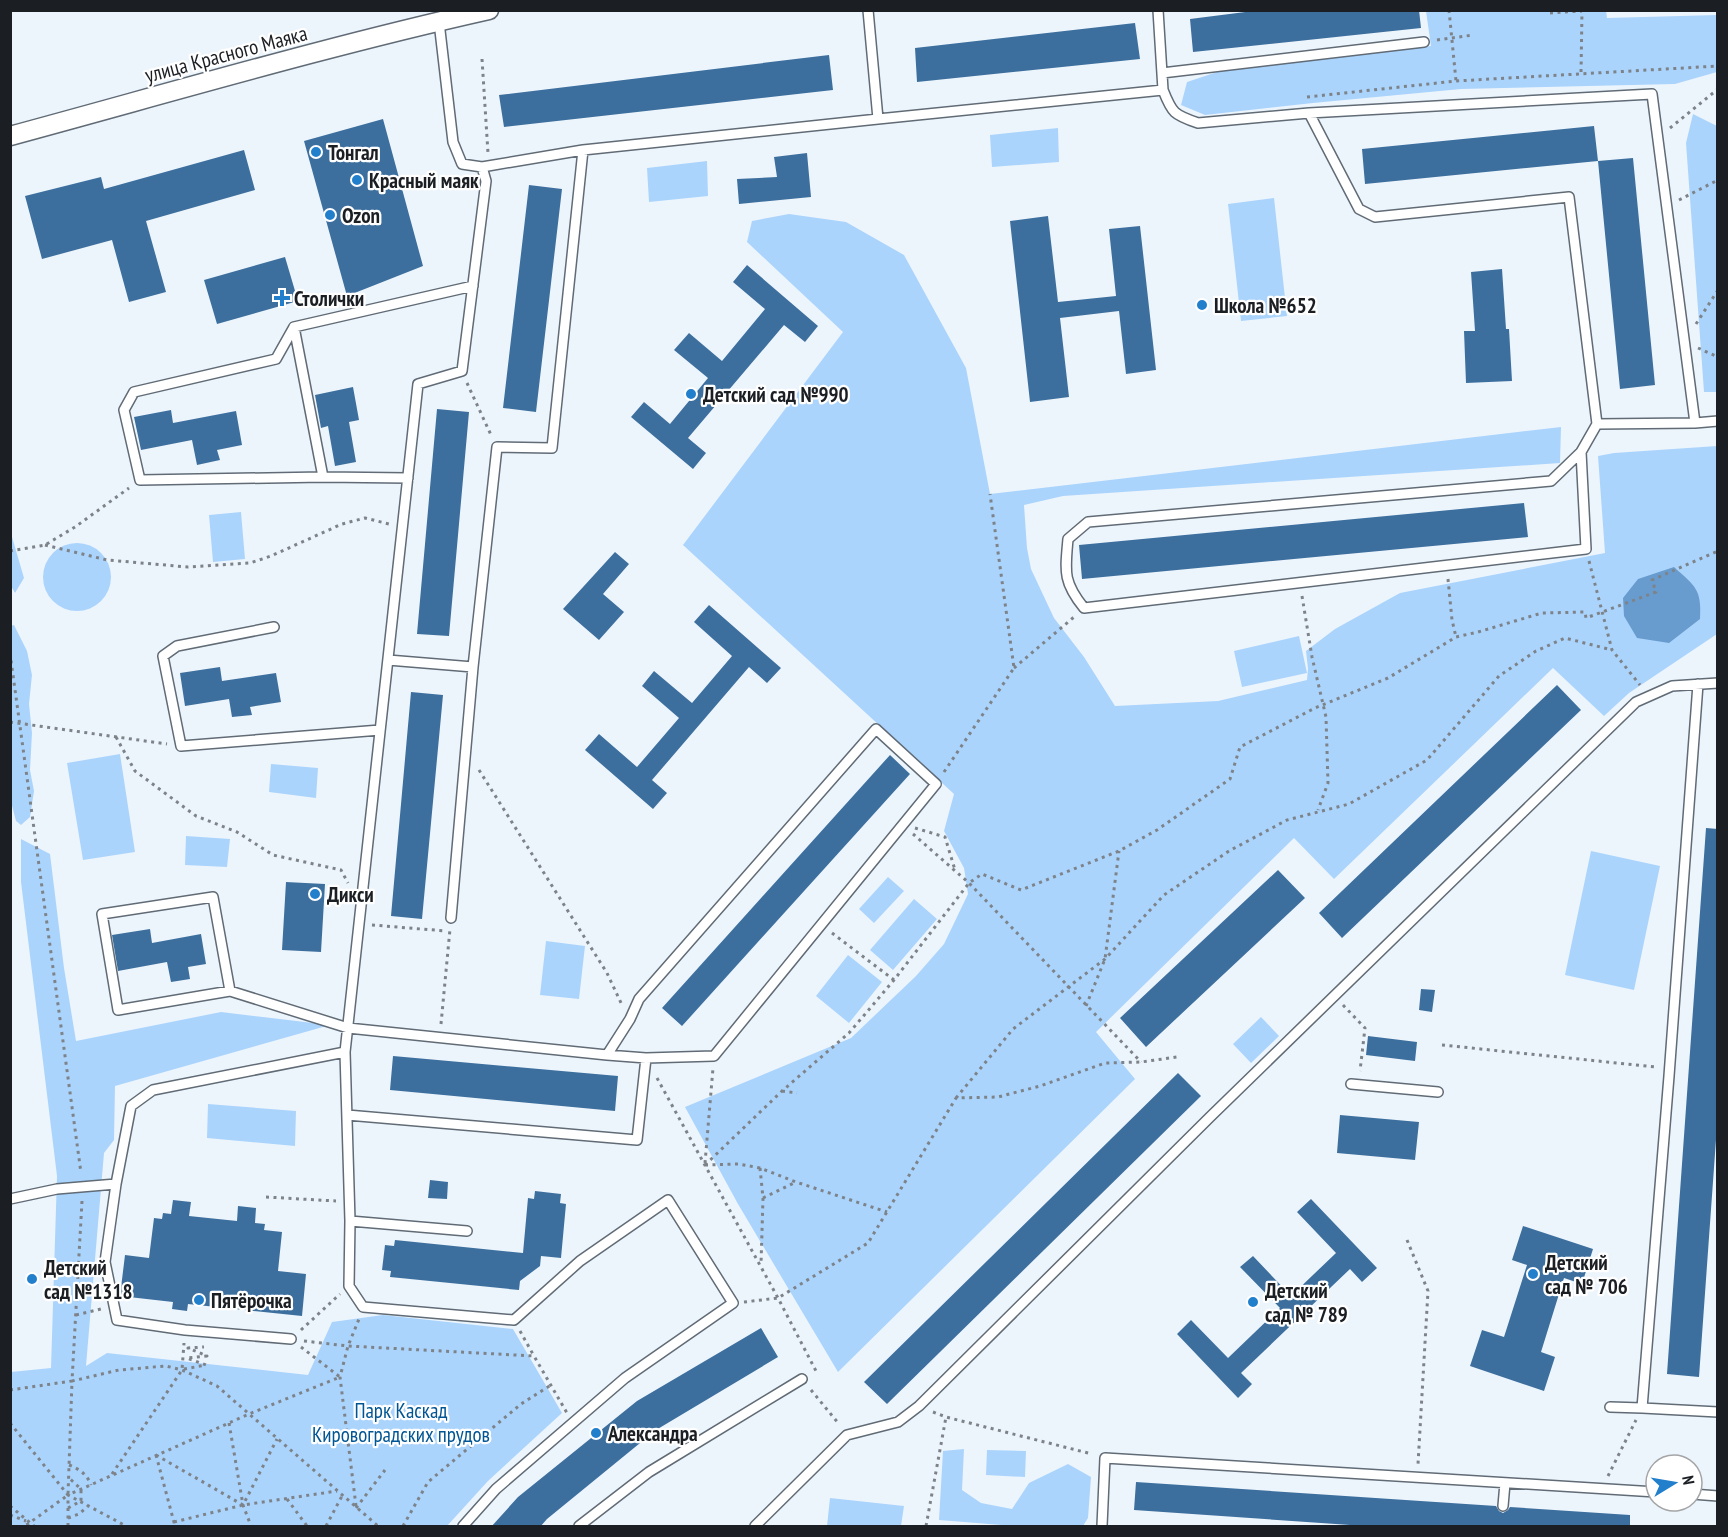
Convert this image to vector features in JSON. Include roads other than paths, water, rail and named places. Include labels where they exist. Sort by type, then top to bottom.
[{"type":"street","name":"улица Красного Маяка","points":[[10,136],[241,72],[489,10]]},
{"type":"lane","points":[[868,10],[878,118]]},
{"type":"lane","points":[[1158,10],[1163,90],[1170,108],[1183,118],[1198,123],[1309,113],[1652,94],[1695,423]]},
{"type":"lane","points":[[439,22],[453,142],[462,164],[485,167],[583,150],[1163,90]]},
{"type":"lane","points":[[1162,73],[1424,42]]},
{"type":"lane","points":[[1309,113],[1359,209],[1375,217],[1569,197],[1596,424],[1581,452],[1551,481],[1088,522],[1068,539],[1065,572],[1072,594],[1084,608],[1586,549],[1581,452]]},
{"type":"lane","points":[[451,918],[473,667],[497,447],[552,448],[583,150]]},
{"type":"lane","points":[[463,1527],[496,1489],[625,1378],[733,1303],[668,1200],[580,1261],[514,1320],[363,1307],[349,1286],[350,1221],[345,1052],[418,384],[462,371],[486,181],[485,167]]},
{"type":"lane","points":[[408,478],[140,480],[124,410],[134,392],[276,359],[294,327],[473,286]]},
{"type":"lane","points":[[294,327],[323,477]]},
{"type":"lane","points":[[1596,424],[1718,421]]},
{"type":"lane","points":[[274,627],[177,646],[163,656],[181,746],[380,730]]},
{"type":"lane","points":[[388,660],[473,667]]},
{"type":"lane","points":[[755,1527],[847,1435],[898,1422],[919,1406],[1209,1118],[1636,702],[1672,686],[1718,683]]},
{"type":"lane","points":[[1642,1408],[1698,684]]},
{"type":"lane","points":[[230,991],[213,897],[102,914],[118,1010],[230,991],[348,1028],[607,1055],[646,1058],[714,1056],[936,784],[876,729],[639,999],[630,1019],[607,1055]]},
{"type":"lane","points":[[291,1339],[185,1330],[117,1320],[105,1262],[116,1184],[131,1106],[153,1090],[345,1052]]},
{"type":"lane","points":[[347,1115],[637,1140],[646,1058]]},
{"type":"lane","points":[[1355,1084],[1438,1092]]},
{"type":"lane","points":[[10,1199],[57,1189],[116,1184]]},
{"type":"lane","points":[[350,1221],[467,1231]]},
{"type":"lane","points":[[579,1527],[649,1472],[802,1379]]},
{"type":"lane","points":[[1610,1407],[1718,1412]]},
{"type":"lane","points":[[1102,1527],[1105,1458],[1644,1491]]},
{"type":"lane","points":[[1503,1506],[1505,1483]]},
{"type":"place","name":"Тонгал","points":[[316,152]]},
{"type":"place","name":"Красный маяк","points":[[357,180]]},
{"type":"place","name":"Ozon","points":[[330,215]]},
{"type":"place","name":"Столички","points":[[282,298]]},
{"type":"place","name":"Школа №652","points":[[1202,305]]},
{"type":"place","name":"Детский сад №990","points":[[691,394]]},
{"type":"place","name":"Дикси","points":[[315,894]]},
{"type":"place","name":"Детский сад № 706","points":[[1533,1274]]},
{"type":"place","name":"Детский сад №1318","points":[[32,1279]]},
{"type":"place","name":"Пятёрочка","points":[[199,1300]]},
{"type":"place","name":"Детский сад № 789","points":[[1253,1302]]},
{"type":"place","name":"Александра","points":[[596,1433]]},
{"type":"park label","name":"Парк Каскад Кировоградских прудов","points":[[401,1422]]}]
